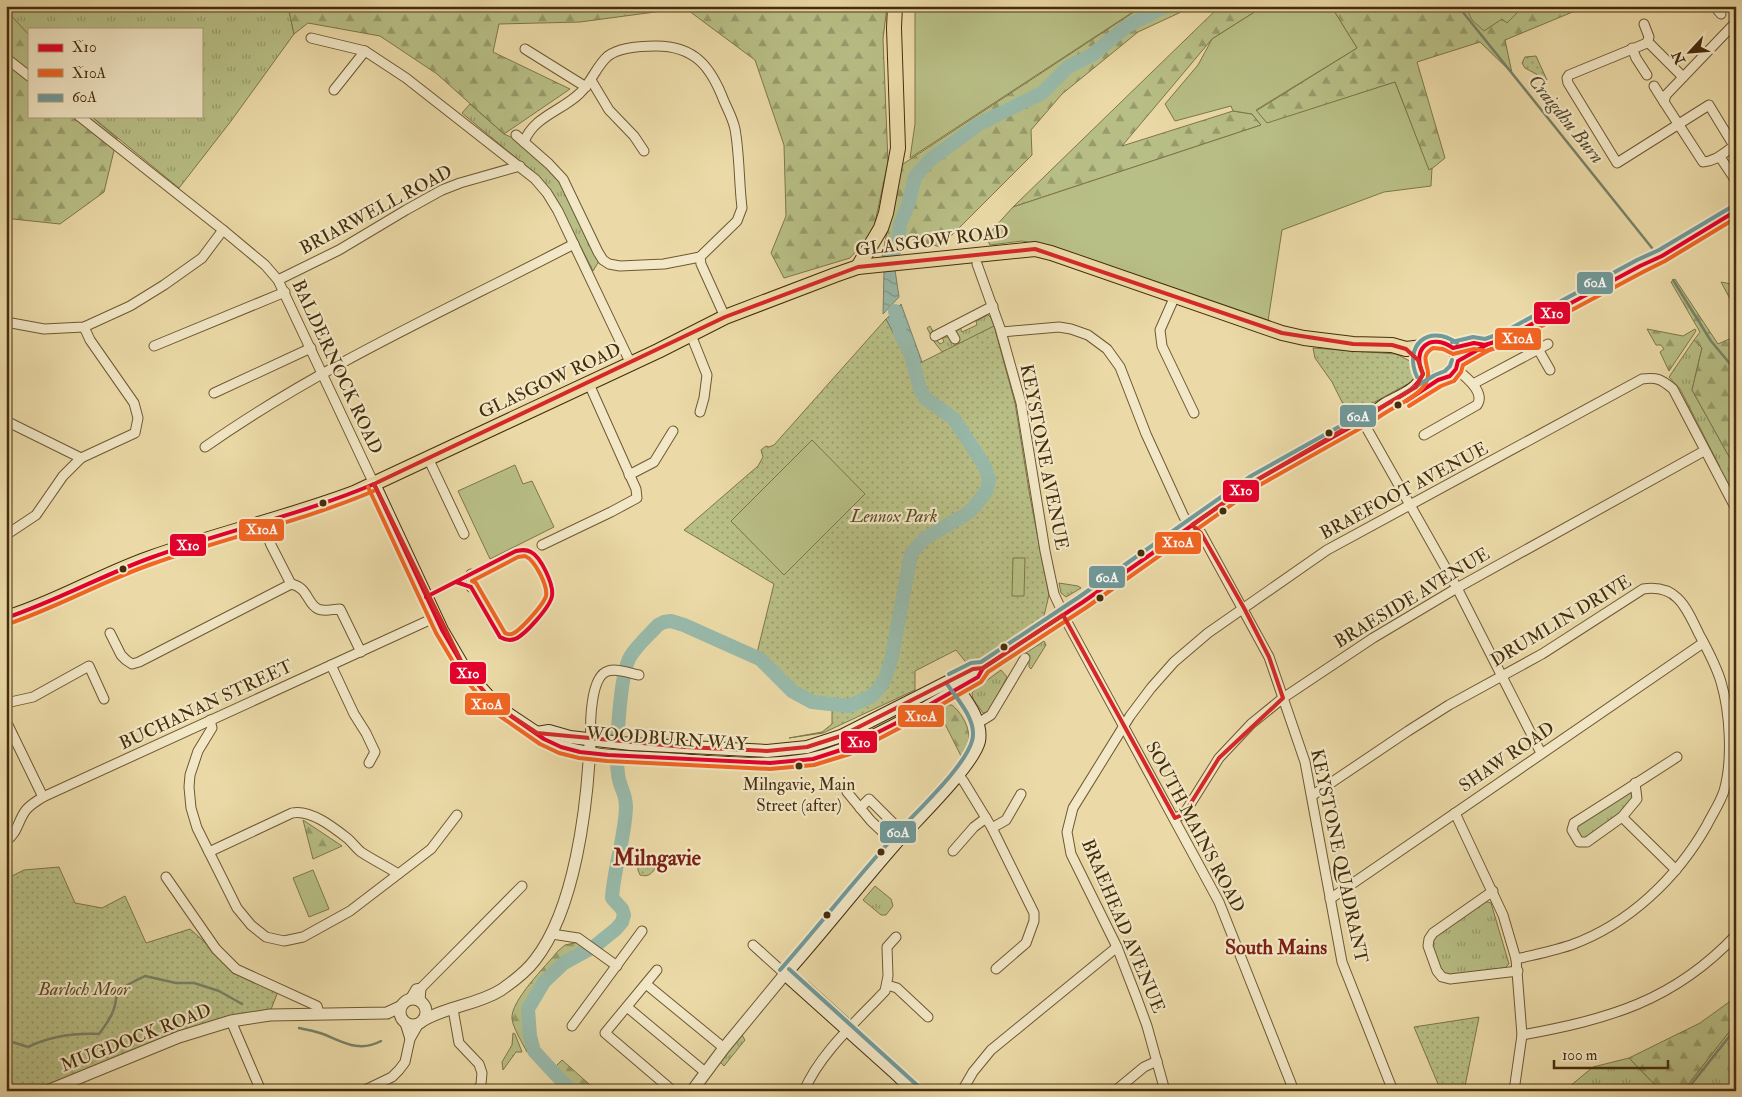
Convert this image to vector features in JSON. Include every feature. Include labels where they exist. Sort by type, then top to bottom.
[{"type":"main road","points":[[858,267],[881,228],[886,213],[897,155],[894,28],[896,6]]},
{"type":"main road","points":[[1367,418],[1382,414],[1420,393],[1438,380],[1450,376],[1467,355],[1476,352],[1485,345],[1504,339],[1634,269],[1662,256],[1736,211]]},
{"type":"main road","name":"GLASGOW ROAD","points":[[6,618],[40,606],[148,558],[331,502],[374,484],[589,384],[725,317],[858,267],[1035,249],[1255,324],[1304,338],[1353,344],[1392,345],[1420,354]]},
{"type":"main road","points":[[1438,380],[1430,379],[1423,374],[1418,365],[1420,354],[1431,342],[1446,343],[1453,348],[1456,352],[1457,365]]},
{"type":"main road","points":[[1453,348],[1474,343],[1485,345]]},
{"type":"main road","points":[[1367,418],[1378,407],[1416,387],[1423,374]]},
{"type":"main road","name":"WOODBURN WAY","points":[[537,733],[549,731],[565,736],[591,740],[608,748],[769,757],[841,736],[955,684],[978,677],[983,668],[1254,481],[1367,418]]},
{"type":"main road","name":"WOODBURN WAY","points":[[374,484],[442,630],[466,672],[481,691],[498,707],[548,742],[590,754],[608,748]]},
{"type":"main road","points":[[914,1091],[785,974],[904,834],[958,774],[977,747],[979,740],[978,723],[955,684]]},
{"type":"street","points":[[1714,6],[1721,14]]},
{"type":"street","points":[[1731,6],[1736,11]]},
{"type":"street","points":[[1664,102],[1666,95],[1736,22]]},
{"type":"street","points":[[1644,24],[1649,36],[1647,43]]},
{"type":"street","points":[[311,38],[365,51],[406,78],[535,179],[547,192],[558,211],[631,364]]},
{"type":"street","points":[[1654,86],[1678,125],[1703,162],[1710,161],[1720,157],[1735,146],[1709,106],[1678,125],[1617,163],[1568,83],[1567,78],[1569,75],[1647,43],[1683,77]]},
{"type":"street","points":[[516,135],[562,178],[598,252],[603,260],[609,264],[620,266],[664,264],[700,257],[737,221],[742,208],[733,123],[718,84],[712,75],[703,63],[682,49],[651,46],[626,49],[608,57],[589,84],[570,102],[533,125],[524,142]]},
{"type":"street","points":[[1632,48],[1647,75]]},
{"type":"street","points":[[525,49],[589,84],[609,110],[634,136],[644,151]]},
{"type":"street","points":[[334,90],[365,51]]},
{"type":"street","points":[[6,58],[28,75]]},
{"type":"street","name":"BALDERNOCK ROAD","points":[[82,118],[223,230],[265,265],[278,280],[323,372],[374,484]]},
{"type":"street","points":[[1720,157],[1736,181]]},
{"type":"street","name":"BRIARWELL ROAD","points":[[278,280],[339,250],[442,190],[520,166]]},
{"type":"street","points":[[6,322],[44,329],[84,327],[130,306],[164,285],[202,258],[223,230]]},
{"type":"street","points":[[205,447],[247,418],[323,372],[574,244]]},
{"type":"street","points":[[700,257],[701,264],[725,317]]},
{"type":"street","name":"KEYSTONE AVENUE","points":[[977,264],[1002,332],[1021,403],[1044,551],[1054,594],[1063,614]]},
{"type":"street","points":[[154,346],[285,292]]},
{"type":"street","points":[[1176,296],[1160,330],[1162,346],[1194,413]]},
{"type":"street","points":[[935,336],[993,306]]},
{"type":"street","points":[[6,535],[36,515],[63,476],[81,458],[134,432],[138,418],[134,404],[90,340],[84,327]]},
{"type":"street","name":"KEYSTONE QUADRANT","points":[[1002,332],[1059,327],[1088,335],[1107,349],[1120,368],[1146,434],[1184,517],[1201,533],[1244,608],[1269,657],[1305,762],[1313,795],[1342,962],[1393,1091]]},
{"type":"street","points":[[949,329],[955,339]]},
{"type":"street","points":[[691,335],[707,375],[700,412]]},
{"type":"street","points":[[1473,384],[1548,344]]},
{"type":"street","points":[[214,393],[311,348]]},
{"type":"street","points":[[1538,349],[1550,370]]},
{"type":"street","points":[[1424,435],[1477,405],[1480,401],[1473,384],[1457,365]]},
{"type":"street","name":"BRAEFOOT AVENUE","points":[[1124,726],[1151,688],[1174,662],[1208,633],[1327,550],[1642,379],[1655,378],[1673,389],[1704,452],[1736,509]]},
{"type":"street","points":[[542,544],[612,512],[637,498],[636,489],[589,384]]},
{"type":"street","points":[[1367,418],[1411,506],[1457,588],[1542,753]]},
{"type":"street","points":[[6,421],[81,458]]},
{"type":"street","points":[[629,475],[654,462],[673,431]]},
{"type":"street","name":"BRAESIDE AVENUE","points":[[1175,818],[1184,814],[1219,758],[1251,724],[1283,698],[1373,638],[1457,588],[1704,452]]},
{"type":"street","points":[[428,458],[464,534]]},
{"type":"street","points":[[264,523],[271,546],[291,584]]},
{"type":"street","points":[[471,574],[471,586]]},
{"type":"street","points":[[110,633],[126,660],[132,664],[291,584],[302,589],[319,610],[340,609],[360,652]]},
{"type":"street","name":"DRUMLIN DRIVE","points":[[1313,795],[1449,705],[1542,654],[1643,589],[1661,589],[1669,591],[1679,598],[1718,674],[1724,694],[1729,729],[1728,765],[1724,789],[1719,802],[1696,843],[1676,870],[1653,894],[1618,922],[1572,944],[1516,959]]},
{"type":"street","name":"SOUTH MAINS ROAD","points":[[1063,614],[1220,902],[1294,1091]]},
{"type":"street","name":"BUCHANAN STREET","points":[[6,841],[15,833],[25,811],[32,803],[43,797],[436,617]]},
{"type":"street","name":"SHAW ROAD","points":[[1330,899],[1703,643]]},
{"type":"street","points":[[978,723],[991,715],[1025,658]]},
{"type":"street","points":[[330,665],[375,752],[369,763]]},
{"type":"street","points":[[6,703],[33,697],[89,666],[104,700]]},
{"type":"street","points":[[403,1022],[413,1026],[436,1012],[481,1000],[513,982],[535,960],[552,934],[568,890],[582,830],[590,754],[590,719],[596,687],[601,674],[606,671],[613,670],[638,675]]},
{"type":"street","points":[[6,720],[10,740],[43,797]]},
{"type":"street","points":[[210,720],[212,728],[198,751],[190,775],[191,808],[197,828],[208,852],[237,908],[244,918],[259,932],[274,940],[284,941],[303,938],[350,911],[431,849],[457,815]]},
{"type":"street","name":"BRAEHEAD AVENUE","points":[[1124,726],[1073,808],[1067,832],[1071,854],[1117,946],[1147,1026],[1165,1091]]},
{"type":"street","points":[[1635,784],[1637,799],[1622,818],[1588,842],[1578,842],[1572,830],[1574,823],[1677,757]]},
{"type":"street","points":[[958,774],[992,828],[1026,895],[1034,917],[1024,946],[996,969]]},
{"type":"street","points":[[847,792],[889,838]]},
{"type":"street","points":[[992,828],[1006,820],[1022,794]]},
{"type":"street","points":[[860,808],[869,800],[904,834]]},
{"type":"street","points":[[208,852],[292,813],[304,812],[348,839],[357,849],[370,858],[398,874]]},
{"type":"street","points":[[1455,813],[1493,891],[1503,915],[1516,959],[1522,1035],[1514,1091]]},
{"type":"street","points":[[953,851],[974,827],[986,818]]},
{"type":"street","points":[[1622,818],[1676,870]]},
{"type":"street","points":[[166,877],[216,949],[236,969],[316,1006],[320,1013]]},
{"type":"street","points":[[363,1091],[392,1077],[405,1062],[410,1039],[426,1012],[418,1003],[416,989],[421,988],[522,886]]},
{"type":"street","points":[[1493,891],[1433,933],[1429,939],[1428,946],[1437,971],[1442,976],[1450,979],[1518,971]]},
{"type":"street","points":[[572,1026],[642,931]]},
{"type":"street","points":[[552,934],[578,938],[617,966]]},
{"type":"street","points":[[1522,1035],[1596,1019],[1652,999],[1687,977],[1708,961],[1736,935]]},
{"type":"street","points":[[804,1091],[811,1075],[821,1060],[885,991],[888,976],[883,944],[896,937]]},
{"type":"street","points":[[692,1091],[724,1048],[785,974],[753,945]]},
{"type":"street","points":[[962,1091],[973,1072],[991,1050],[1117,946]]},
{"type":"street","points":[[657,970],[605,1033],[673,1091]]},
{"type":"street","points":[[646,984],[724,1048]]},
{"type":"street","points":[[887,985],[897,988],[928,1017]]},
{"type":"street","points":[[410,1039],[400,1016],[400,1007],[403,1004],[418,1003],[436,1012]]},
{"type":"street","name":"MUGDOCK ROAD","points":[[47,1091],[174,1040],[231,1021],[270,1015],[387,1013],[400,1007]]},
{"type":"street","points":[[627,1007],[705,1072]]},
{"type":"street","points":[[453,1009],[458,1040],[465,1050],[476,1059],[482,1073],[478,1091]]},
{"type":"street","name":"MUGDOCK ROAD","points":[[387,1013],[403,1022]]},
{"type":"street","points":[[231,1021],[261,1091]]},
{"type":"street","points":[[1115,1091],[1144,1067],[1157,1061]]},
{"type":"highlighted area","points":[[1035,249],[1282,333],[1353,344],[1392,345],[1406,349],[1418,360],[1423,374],[1416,387],[1255,481],[1192,525],[1201,533],[1244,608],[1269,657],[1283,698],[1219,758],[1184,814],[1175,818],[1063,615],[983,668],[973,669],[841,736],[807,747],[767,751],[685,747],[537,733],[498,707],[466,671],[374,484],[725,317],[858,267]]},
{"type":"green space","points":[[6,6],[288,6],[294,34],[231,121],[179,188],[93,118],[202,118],[202,28],[28,28],[28,64],[6,54]]},
{"type":"green space","points":[[288,6],[887,6],[883,39],[888,162],[873,232],[850,258],[784,278],[771,253],[786,216],[784,145],[755,60],[685,8],[580,22],[499,24],[493,52],[570,89],[504,134],[437,74],[380,36],[308,23],[294,34]]},
{"type":"green space","points":[[915,6],[1142,6],[910,158],[915,124]]},
{"type":"green space","points":[[1143,6],[1194,6],[1138,32],[1062,94],[1031,130],[1032,155],[940,247],[907,237],[899,255],[882,257],[900,166]]},
{"type":"green space","points":[[1220,6],[1264,6],[1212,39],[1122,146],[1233,111],[1252,114],[1261,125],[1013,207]]},
{"type":"green space","points":[[1264,6],[1331,6],[1357,48],[1256,110],[1267,123],[1395,82],[1429,170],[1432,168],[1431,186],[1384,192],[1282,230],[1268,321],[1044,245],[1022,241],[990,245],[986,237],[1013,207],[1261,125],[1252,114],[1233,111],[1231,106],[1175,121],[1165,104],[1198,65],[1212,39]]},
{"type":"green space","points":[[1331,6],[1465,6],[1503,19],[1507,23],[1524,6],[1587,6],[1505,40],[1512,73],[1480,42],[1417,62],[1445,158],[1429,171],[1395,82],[1267,124],[1256,111],[1357,48]]},
{"type":"green space","points":[[1465,6],[1524,6],[1507,23],[1502,19],[1484,31],[1472,20]]},
{"type":"green space","points":[[6,10],[28,34],[28,118],[93,118],[117,138],[104,192],[60,224],[13,219],[6,216]]},
{"type":"green space","points":[[1536,56],[1547,80],[1525,68],[1522,63],[1525,57]]},
{"type":"green space","points":[[470,104],[504,134],[513,138],[550,170],[565,189],[599,261],[593,271],[561,208],[538,176],[462,113]]},
{"type":"green space","points":[[1675,279],[1718,344],[1736,336],[1736,469],[1692,390],[1702,348],[1694,340],[1700,332],[1671,282]]},
{"type":"green space","points":[[1721,282],[1736,285],[1736,310]]},
{"type":"green space","points":[[988,315],[994,326],[943,353],[927,328],[930,326],[934,333],[932,335],[940,344],[944,342],[942,337],[950,338],[960,327],[962,332],[977,325],[976,321]]},
{"type":"green space","name":"Lennox Park","points":[[886,319],[909,362],[922,362],[994,326],[1015,403],[1030,497],[1049,595],[1043,620],[969,666],[956,650],[915,671],[915,690],[823,733],[789,738],[822,732],[832,724],[832,709],[798,701],[757,653],[774,584],[684,530],[758,466],[763,457],[761,450],[766,446],[774,445]]},
{"type":"green space","points":[[1647,329],[1683,336],[1695,329],[1696,331],[1669,371],[1660,352],[1664,349],[1661,345],[1656,345]]},
{"type":"green space","points":[[1694,340],[1702,348],[1692,390],[1736,469],[1736,503],[1667,380],[1675,385],[1719,468],[1680,389],[1669,377]]},
{"type":"green space","points":[[1313,348],[1396,354],[1410,361],[1415,368],[1416,376],[1413,381],[1349,416],[1332,382],[1315,358]]},
{"type":"green space","points":[[812,440],[865,494],[784,575],[731,521]]},
{"type":"green space","points":[[515,465],[523,484],[532,481],[554,527],[490,559],[458,491]]},
{"type":"green space","points":[[1013,558],[1025,558],[1024,596],[1012,596]]},
{"type":"green space","points":[[1059,583],[1081,588],[1066,597],[1061,593]]},
{"type":"green space","points":[[1044,641],[1046,645],[1031,669],[1029,661],[1022,656]]},
{"type":"green space","points":[[1001,670],[1007,677],[989,712],[983,713],[973,699],[972,693]]},
{"type":"green space","points":[[947,705],[952,705],[955,708],[967,727],[968,742],[961,756],[938,710]]},
{"type":"green space","points":[[1631,792],[1633,794],[1631,801],[1620,814],[1582,840],[1574,828],[1576,826]]},
{"type":"green space","points":[[303,820],[342,846],[313,859]]},
{"type":"green space","points":[[652,856],[655,860],[653,863],[655,869],[649,875],[640,875],[638,863],[646,862]]},
{"type":"green space","name":"Barloch Moor","points":[[59,867],[75,903],[102,908],[125,896],[146,943],[190,929],[236,970],[279,989],[270,1012],[216,1022],[57,1081],[36,1091],[6,1091],[6,879],[24,870]]},
{"type":"green space","points":[[313,870],[329,909],[309,917],[293,878]]},
{"type":"green space","points":[[875,886],[891,899],[893,906],[886,915],[881,915],[863,900]]},
{"type":"green space","points":[[1484,901],[1491,903],[1509,964],[1505,968],[1448,975],[1442,971],[1436,962],[1431,944],[1434,936]]},
{"type":"green space","points":[[579,942],[584,947],[548,974],[527,1001],[524,1012],[524,1027],[527,1052],[512,1019],[517,1003],[530,984],[558,951],[565,945]]},
{"type":"green space","points":[[808,981],[849,1018],[846,1022],[803,984]]},
{"type":"green space","points":[[1736,997],[1736,1023],[1683,1091],[1661,1091],[1629,1058],[1700,1023]]},
{"type":"green space","points":[[1479,1017],[1464,1091],[1441,1091],[1414,1027]]},
{"type":"green space","points":[[1736,1023],[1736,1091],[1683,1091]]},
{"type":"green space","points":[[513,1033],[522,1052],[516,1052],[503,1070],[502,1062],[512,1045]]},
{"type":"green space","points":[[742,1035],[745,1040],[724,1066],[720,1062]]},
{"type":"green space","points":[[1629,1058],[1661,1091],[1564,1091],[1593,1067]]},
{"type":"green space","points":[[562,1060],[597,1091],[577,1091],[553,1069]]},
{"type":"water","points":[[895,270],[899,297],[883,314],[884,272]]},
{"type":"water","points":[[901,304],[922,362],[909,362],[886,319]]},
{"type":"waterway","points":[[892,254],[898,245],[900,225],[909,202],[915,177],[930,160],[979,124],[1042,93],[1068,67],[1092,55],[1127,26],[1166,6]]},
{"type":"waterway","name":"Craigdhu Burn","points":[[1458,6],[1652,248]]},
{"type":"waterway","name":"Craigdhu Burn","points":[[1673,280],[1711,341],[1736,371]]},
{"type":"waterway","points":[[571,1091],[534,1051],[530,1036],[528,1009],[544,982],[564,963],[595,946],[622,922],[624,915],[622,909],[612,898],[624,830],[626,807],[617,764],[621,696],[626,666],[630,657],[658,625],[671,621],[760,659],[792,691],[812,702],[849,706],[872,696],[885,679],[892,656],[911,554],[924,539],[968,513],[987,490],[989,479],[984,465],[954,419],[925,398],[920,389],[911,355],[900,333],[895,311]]},
{"type":"waterway","points":[[6,1040],[28,1047],[45,1040],[63,1036],[99,1034],[112,1014],[117,990],[145,976],[176,983],[194,983],[219,991],[242,1004]]},
{"type":"waterway","points":[[299,1028],[320,1033],[351,1045],[365,1046],[381,1041]]},
{"type":"waterway","name":"Craigdhu Burn","points":[[1686,1091],[1736,1028]]},
{"type":"transit line","name":"60A","points":[[1452,342],[1473,337],[1485,339],[1502,333],[1659,250],[1733,206]]},
{"type":"transit line","name":"X10","points":[[374,484],[442,630],[466,671],[498,707],[544,739],[561,747],[580,752],[608,755],[770,763],[813,759],[847,748],[908,717],[978,677],[983,668],[1083,602],[1255,481],[1372,415],[1407,392],[1419,381],[1423,374],[1419,357],[1421,351],[1430,343],[1445,343],[1453,348],[1474,343],[1485,345],[1504,339],[1662,256],[1736,211]]},
{"type":"transit line","name":"X10A","points":[[368,487],[436,633],[461,675],[494,712],[540,744],[559,753],[579,758],[607,761],[770,769],[814,765],[850,754],[981,682],[988,672],[1087,607],[1258,486],[1410,399],[1426,383],[1428,373],[1425,360],[1428,352],[1433,348],[1443,349],[1453,354],[1474,349],[1486,351],[1506,345],[1665,261],[1736,218]]},
{"type":"transit line","name":"60A","points":[[1417,377],[1413,356],[1416,347],[1421,341],[1428,337],[1437,336],[1446,337],[1457,343]]},
{"type":"transit line","name":"X10","points":[[1406,401],[1438,380],[1450,376],[1456,369],[1458,361],[1488,344]]},
{"type":"transit line","name":"X10A","points":[[1409,406],[1441,386],[1454,381],[1461,372],[1463,365],[1491,349]]},
{"type":"transit line","name":"60A","points":[[949,674],[971,663],[981,662],[1079,597],[1251,476],[1369,410],[1380,408],[1445,371],[1450,366],[1452,360]]},
{"type":"transit line","name":"X10","points":[[6,618],[150,558],[319,505],[374,484]]},
{"type":"transit line","name":"X10A","points":[[8,624],[152,564],[321,511],[376,490]]},
{"type":"transit line","name":"X10","points":[[426,597],[516,551],[524,550],[535,555],[543,565],[551,585],[552,596],[547,607],[531,627],[515,639],[507,640],[500,637],[471,587],[456,582]]},
{"type":"transit line","name":"X10A","points":[[525,556],[529,558],[540,574],[545,586],[546,596],[526,623],[516,632],[508,634],[505,633],[476,583],[472,581],[518,557],[525,556]]},
{"type":"transit line","name":"60A","points":[[780,970],[877,856],[936,792],[959,765],[967,752],[972,741],[972,726],[966,711],[947,684]]},
{"type":"transit line","name":"60A","points":[[789,969],[918,1086]]},
{"type":"place","name":"Milngavie, Main Street (after)","points":[[799,766]]},
{"type":"district","name":"Milngavie","points":[[657,858]]},
{"type":"district","name":"South Mains","points":[[1276,947]]}]
